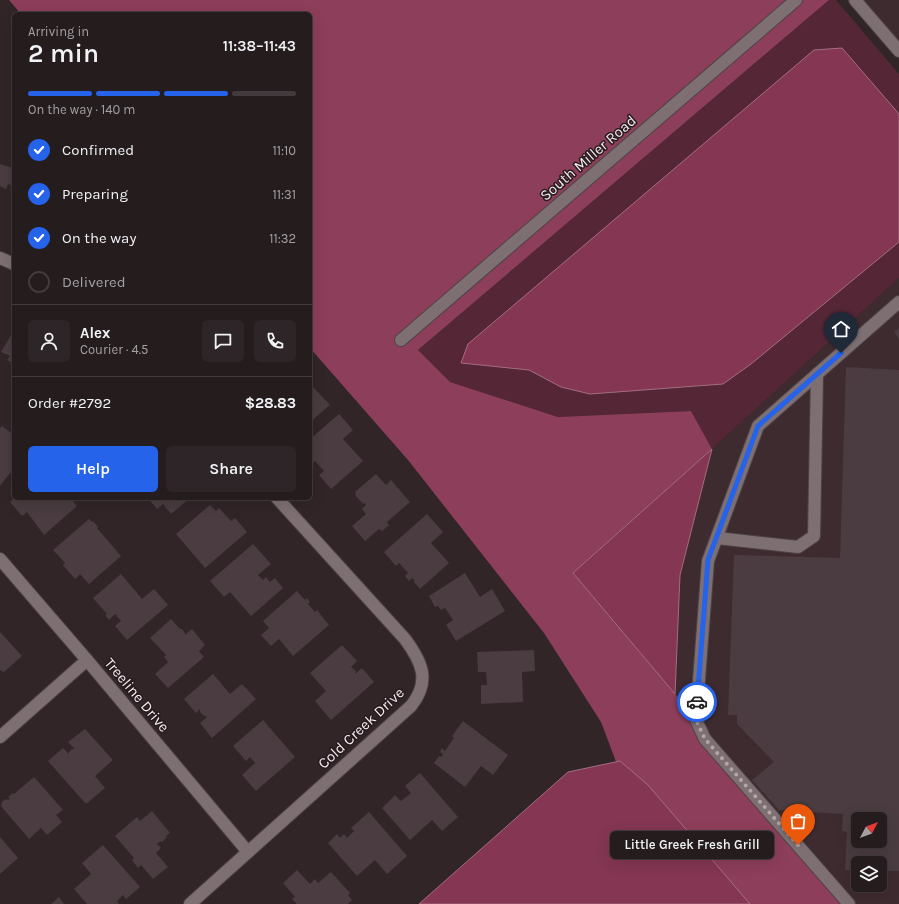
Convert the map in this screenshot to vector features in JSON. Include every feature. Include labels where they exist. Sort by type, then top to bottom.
[{"type":"street","name":"South Miller Road","points":[[401,340],[796,0]]},
{"type":"street","points":[[855,0],[899,51]]},
{"type":"street","points":[[0,258],[12,263]]},
{"type":"street","points":[[849,904],[705,739],[696,720],[708,560],[758,426],[899,302]]},
{"type":"street","points":[[717,538],[798,546],[814,536],[817,374]]},
{"type":"street","name":"Cold Creek Drive","points":[[190,904],[411,706],[418,697],[421,689],[423,679],[422,671],[416,655],[405,639],[279,500]]},
{"type":"street","name":"Treeline Drive","points":[[0,559],[248,852]]},
{"type":"street","points":[[0,736],[87,660]]},
{"type":"shaded area","points":[[9,0],[829,0],[418,350],[450,382],[558,417],[691,411],[712,449],[573,573],[853,904],[734,904],[618,767],[601,722],[544,633],[408,460],[312,350],[312,12],[19,12]]},
{"type":"shaded area","points":[[829,0],[836,0],[899,74],[899,278],[712,449],[691,411],[558,417],[450,382],[418,350]]},
{"type":"shaded area","points":[[848,0],[899,0],[899,59]]},
{"type":"shaded area","points":[[842,48],[899,114],[899,242],[751,364],[723,384],[590,394],[561,387],[529,370],[461,363],[468,344],[814,50]]},
{"type":"shaded area","points":[[899,278],[899,904],[853,904],[675,694],[680,575],[712,449]]},
{"type":"shaded area","points":[[712,449],[680,575],[675,694],[573,573]]},
{"type":"shaded area","points":[[620,761],[648,785],[750,904],[419,904],[568,772]]},
{"type":"building","points":[[0,164],[12,168],[12,185],[8,184],[6,189],[0,186]]},
{"type":"building","points":[[899,328],[899,339],[894,332]]},
{"type":"building","points":[[12,333],[12,363],[7,360],[10,356],[1,352]]},
{"type":"building","points":[[846,367],[899,370],[899,871],[887,871],[887,856],[851,856],[851,870],[845,870],[847,832],[842,831],[843,814],[779,810],[752,780],[774,762],[737,724],[737,715],[728,715],[734,555],[840,558]]},
{"type":"building","points":[[312,388],[330,405],[312,420]]},
{"type":"building","points":[[339,414],[353,430],[343,439],[363,461],[331,489],[319,475],[324,471],[315,461],[312,463],[312,437]]},
{"type":"building","points":[[2,426],[12,434],[12,471],[0,486],[0,428]]},
{"type":"building","points":[[376,474],[386,485],[391,480],[410,502],[387,522],[389,525],[382,531],[379,529],[365,541],[352,526],[366,514],[362,509],[366,505],[364,503],[363,504],[355,495],[355,492]]},
{"type":"building","points":[[12,500],[72,500],[77,506],[44,535],[27,512],[22,516],[10,502]]},
{"type":"building","points":[[150,500],[188,500],[171,514],[163,504],[157,509]]},
{"type":"building","points":[[210,505],[216,511],[219,508],[231,521],[235,518],[247,532],[205,568],[176,534]]},
{"type":"building","points":[[427,514],[443,532],[431,543],[449,563],[420,589],[412,578],[409,581],[405,576],[408,573],[399,563],[396,566],[384,552]]},
{"type":"building","points":[[89,519],[92,522],[93,521],[98,527],[97,528],[121,556],[89,584],[80,574],[75,579],[63,565],[65,563],[53,550]]},
{"type":"building","points":[[253,544],[271,564],[258,575],[263,580],[266,577],[270,582],[275,578],[283,588],[251,616],[230,592],[224,597],[210,581]]},
{"type":"building","points":[[465,573],[480,597],[492,589],[505,611],[456,641],[446,625],[453,620],[445,608],[441,610],[438,606],[435,607],[429,596]]},
{"type":"building","points":[[121,574],[142,599],[154,589],[168,605],[127,640],[115,626],[121,621],[115,614],[109,620],[105,615],[107,614],[93,598]]},
{"type":"building","points":[[297,591],[305,600],[307,598],[310,602],[308,604],[315,612],[317,610],[329,625],[293,656],[279,639],[271,646],[261,635],[269,628],[263,621]]},
{"type":"building","points":[[171,619],[180,629],[182,629],[185,635],[192,629],[205,645],[199,651],[204,657],[168,688],[155,674],[168,662],[164,657],[166,655],[150,638]]},
{"type":"building","points":[[0,632],[22,656],[4,672],[0,670]]},
{"type":"building","points":[[342,645],[357,661],[351,667],[356,671],[355,674],[362,668],[374,682],[331,720],[315,701],[326,691],[310,673]]},
{"type":"building","points":[[534,650],[535,671],[522,672],[523,702],[481,704],[481,685],[487,685],[486,672],[478,672],[477,652]]},
{"type":"building","points":[[213,674],[230,694],[242,684],[256,699],[212,738],[200,723],[207,717],[200,712],[200,709],[196,713],[184,699]]},
{"type":"building","points":[[263,720],[295,757],[256,791],[242,775],[255,763],[250,757],[246,761],[233,746]]},
{"type":"building","points":[[463,721],[508,755],[493,775],[481,766],[465,787],[434,763],[439,756],[441,757],[443,754],[440,752],[442,748],[445,751],[454,738],[452,736]]},
{"type":"building","points":[[85,729],[113,760],[95,776],[105,788],[86,804],[48,761],[63,748],[69,754],[72,749],[75,749],[68,742]]},
{"type":"building","points":[[420,773],[458,817],[442,831],[432,820],[410,840],[382,808],[395,795],[401,801],[411,793],[405,786]]},
{"type":"building","points":[[34,777],[63,810],[56,815],[62,822],[47,835],[41,828],[29,839],[1,806],[2,802],[6,799],[8,800],[10,798],[8,797],[13,793],[14,794]]},
{"type":"building","points":[[152,811],[170,833],[162,842],[161,841],[157,844],[161,848],[156,853],[168,867],[153,879],[141,865],[138,868],[132,860],[134,858],[115,836],[137,817],[140,821]]},
{"type":"building","points":[[369,812],[407,856],[387,874],[375,860],[357,876],[328,843],[337,834],[340,838],[344,834],[347,838],[354,831],[351,828]]},
{"type":"building","points":[[0,837],[18,858],[0,874]]},
{"type":"building","points":[[103,845],[140,887],[126,899],[123,895],[117,901],[119,904],[87,904],[74,889],[91,874],[82,863]]},
{"type":"building","points":[[297,870],[310,884],[315,879],[318,883],[331,872],[350,893],[348,895],[352,900],[348,904],[297,904],[292,899],[295,897],[283,883]]},
{"type":"building","points":[[59,897],[64,904],[51,904]]},
{"type":"way so far","points":[[697,702],[696,720],[705,739],[798,845]]},
{"type":"place","name":"Little Greek Fresh Grill","points":[[798,845]]},
{"type":"route","points":[[697,702],[708,560],[758,426],[841,353]]}]
